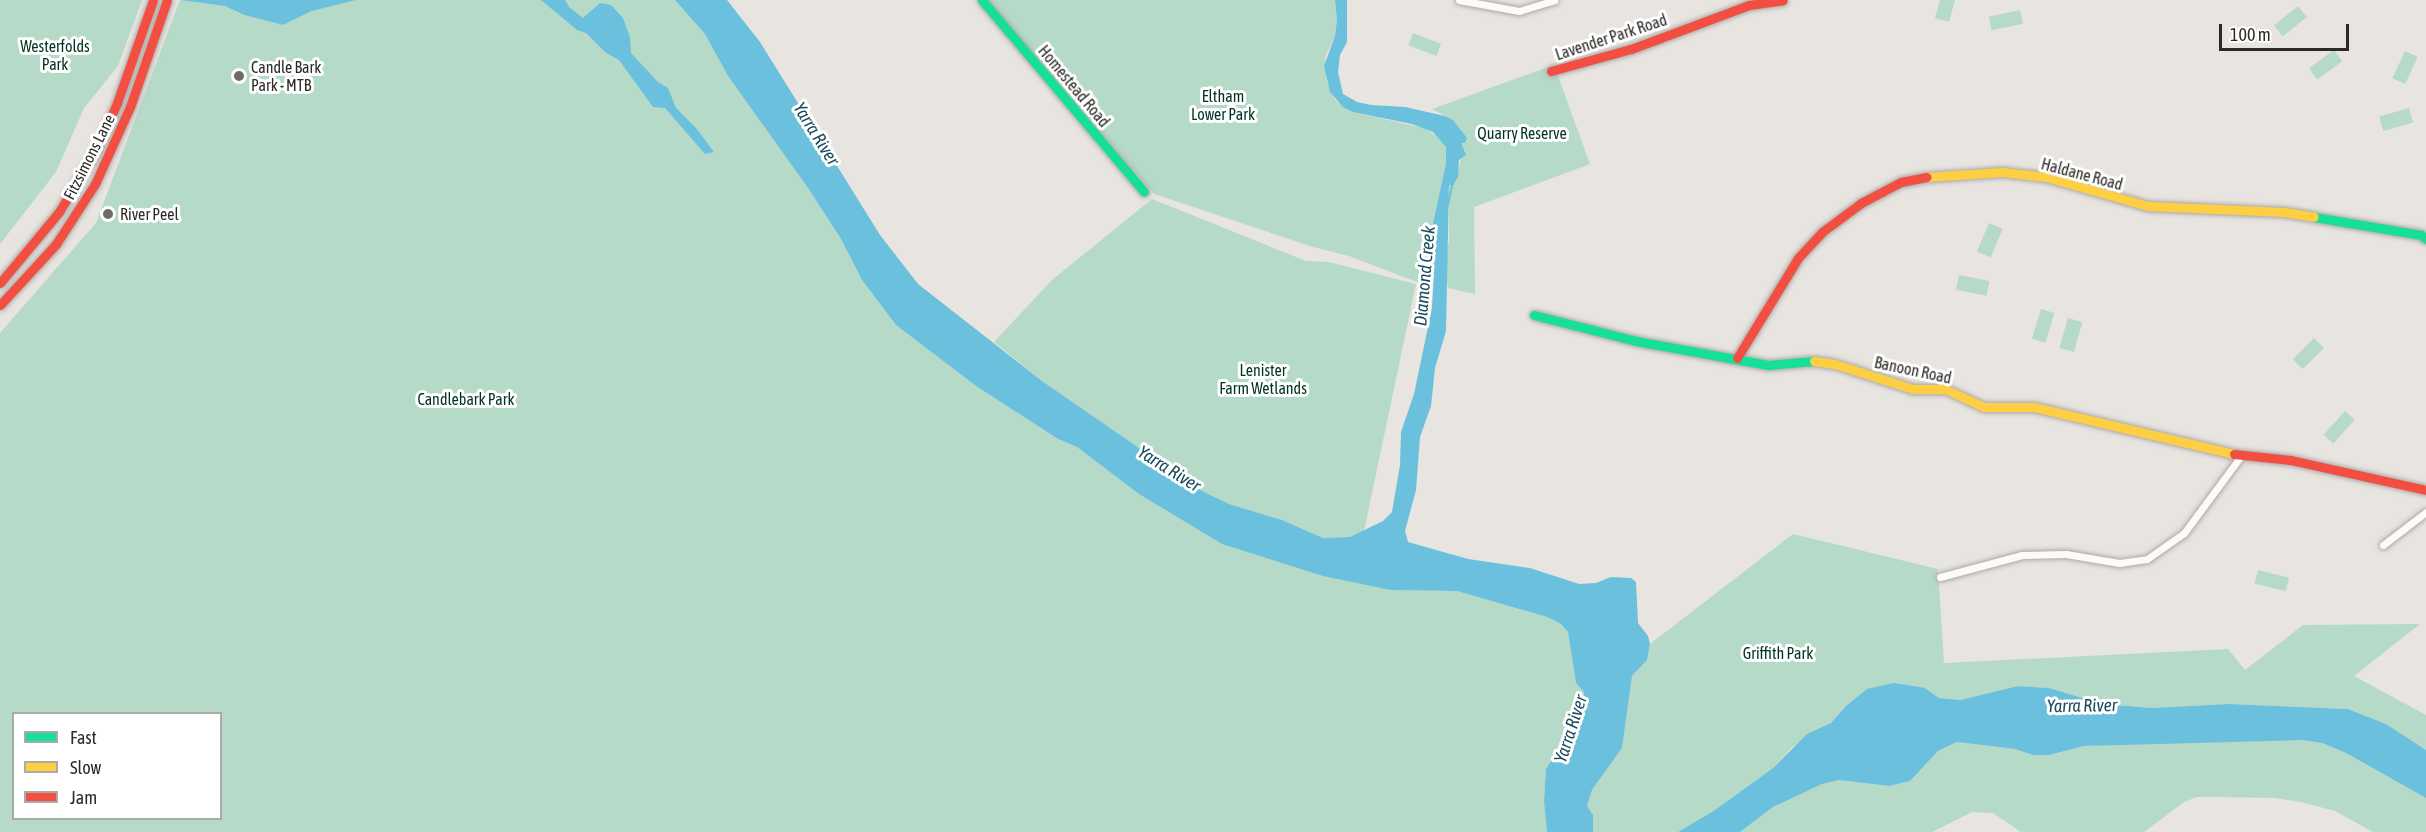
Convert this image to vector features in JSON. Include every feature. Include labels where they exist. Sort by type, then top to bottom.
[{"type":"street","name":"Fitzsimons Lane","points":[[0,283],[59,212],[87,167],[117,103],[153,0]]},
{"type":"street","name":"Fitzsimons Lane","points":[[0,305],[56,244],[95,184],[130,107],[167,0]]},
{"type":"street","name":"Homestead Road","points":[[982,0],[1144,192]]},
{"type":"street","points":[[1459,0],[1519,11],[1554,0]]},
{"type":"street","name":"Lavender Park Road","points":[[1551,71],[1631,49],[1735,9],[1783,0]]},
{"type":"street","name":"Haldane Road","points":[[1737,358],[1798,258],[1822,232],[1861,203],[1901,182],[1942,174],[2002,172],[2046,177],[2148,206],[2284,212],[2424,234]]},
{"type":"street","name":"Banoon Road","points":[[1534,315],[1636,340],[1777,366],[1805,360],[1835,364],[1913,389],[1945,389],[1984,407],[2034,407],[2241,456],[2291,460],[2426,490]]},
{"type":"street","points":[[1940,577],[2000,559],[2030,554],[2066,554],[2119,564],[2147,559],[2184,533],[2241,456]]},
{"type":"street","points":[[2383,545],[2426,512]]},
{"type":"green space","name":"Westerfolds Park","points":[[0,0],[142,0],[118,66],[84,108],[56,172],[0,244]]},
{"type":"green space","name":"Candlebark Park","points":[[180,0],[225,6],[244,15],[283,25],[312,11],[356,0],[675,0],[705,34],[728,76],[808,188],[841,239],[862,280],[896,325],[976,386],[1058,439],[1077,447],[1139,494],[1222,544],[1391,590],[1457,591],[1547,617],[1561,624],[1568,632],[1576,683],[1584,692],[1585,707],[1546,769],[1544,802],[1547,832],[0,832],[0,333],[96,223]]},
{"type":"green space","name":"Eltham Lower Park","points":[[986,0],[1335,0],[1337,20],[1335,36],[1325,57],[1327,82],[1335,100],[1353,112],[1424,128],[1442,139],[1446,147],[1446,164],[1435,225],[1434,272],[1430,287],[1349,256],[1313,247],[1154,194]]},
{"type":"green space","points":[[1940,0],[1955,0],[1949,22],[1935,18]]},
{"type":"green space","points":[[2298,6],[2307,17],[2283,36],[2274,26]]},
{"type":"green space","points":[[2020,10],[2023,24],[1992,30],[1989,17]]},
{"type":"green space","points":[[1413,33],[1441,44],[1436,56],[1408,45]]},
{"type":"green space","points":[[2334,50],[2342,61],[2317,80],[2309,68]]},
{"type":"green space","points":[[2405,51],[2418,57],[2405,84],[2392,78]]},
{"type":"green space","name":"Quarry Reserve","points":[[1554,65],[1590,164],[1474,207],[1475,294],[1448,288],[1445,261],[1449,241],[1449,185],[1459,167],[1463,151],[1453,120],[1432,109]]},
{"type":"green space","points":[[2409,108],[2413,122],[2383,131],[2379,117]]},
{"type":"green space","name":"Lenister Farm Wetlands","points":[[1152,199],[1306,261],[1329,262],[1416,284],[1364,531],[1350,537],[1323,538],[1282,520],[1229,504],[1200,490],[1042,381],[994,342],[1052,280]]},
{"type":"green space","points":[[1989,223],[2003,229],[1991,257],[1977,252]]},
{"type":"green space","points":[[1959,275],[1989,281],[1987,296],[1956,290]]},
{"type":"green space","points":[[2041,309],[2054,313],[2045,343],[2032,339]]},
{"type":"green space","points":[[2068,318],[2082,322],[2074,352],[2059,348]]},
{"type":"green space","points":[[2314,338],[2324,348],[2303,369],[2293,359]]},
{"type":"green space","points":[[2345,411],[2355,420],[2333,443],[2324,435]]},
{"type":"green space","name":"Griffith Park","points":[[1793,534],[1938,569],[1944,663],[2228,649],[2245,670],[2303,625],[2420,624],[2354,676],[2426,715],[2426,750],[2386,724],[2348,709],[2229,704],[2152,708],[2103,704],[2049,688],[2018,686],[1960,700],[1939,698],[1925,688],[1846,706],[1831,723],[1792,747],[1773,768],[1715,810],[1678,832],[1593,832],[1587,806],[1592,790],[1622,748],[1632,676],[1647,660],[1650,644]]},
{"type":"green space","points":[[2258,570],[2289,578],[2286,591],[2255,584]]},
{"type":"green space","points":[[2218,740],[2302,740],[2322,743],[2346,753],[2426,798],[2426,832],[2373,832],[2335,811],[2275,798],[2197,797],[2184,802],[2144,832],[2021,832],[1993,813],[1972,812],[1932,832],[1740,832],[1773,807],[1822,784],[1839,780],[1889,786],[1910,781],[1938,751],[1957,742],[2015,749],[2033,755],[2049,755],[2084,746]]},
{"type":"water","points":[[180,0],[356,0],[312,11],[283,25],[244,15],[225,6]]},
{"type":"water","points":[[541,0],[565,0],[569,7],[583,18],[600,3],[611,5],[623,18],[630,37],[631,53],[658,82],[668,88],[676,108],[696,128],[714,152],[705,154],[665,108],[653,107],[619,60],[605,52],[586,33],[577,30]]},
{"type":"water","name":"Yarra River","points":[[675,0],[727,0],[760,42],[880,235],[918,284],[1042,381],[1200,490],[1229,504],[1282,520],[1323,538],[1350,537],[1383,521],[1392,512],[1400,465],[1401,432],[1414,394],[1432,308],[1435,254],[1431,233],[1446,164],[1446,147],[1433,132],[1412,124],[1353,112],[1343,107],[1330,92],[1324,66],[1335,36],[1337,20],[1335,0],[1347,0],[1347,42],[1340,55],[1338,72],[1343,94],[1357,102],[1405,107],[1445,116],[1453,120],[1467,138],[1465,143],[1461,143],[1466,155],[1459,160],[1458,177],[1453,185],[1449,185],[1446,331],[1435,368],[1431,406],[1420,437],[1416,490],[1405,531],[1408,542],[1468,559],[1530,568],[1579,584],[1596,583],[1611,577],[1631,578],[1636,582],[1638,623],[1648,636],[1650,644],[1647,660],[1632,676],[1622,748],[1592,790],[1587,806],[1593,815],[1593,832],[1547,832],[1544,802],[1546,769],[1585,707],[1584,692],[1576,683],[1568,632],[1561,624],[1547,617],[1457,591],[1391,590],[1323,576],[1222,544],[1139,494],[1077,447],[1058,439],[976,386],[896,325],[862,280],[841,239],[808,188],[728,76],[705,34]]},
{"type":"water","name":"Yarra River","points":[[1894,683],[1925,688],[1939,698],[1960,700],[2018,686],[2049,688],[2103,704],[2152,708],[2229,704],[2348,709],[2386,724],[2426,750],[2426,798],[2346,753],[2322,743],[2302,740],[2084,746],[2049,755],[2033,755],[2015,749],[1957,742],[1938,751],[1910,781],[1889,786],[1839,780],[1822,784],[1773,807],[1740,832],[1678,832],[1715,810],[1773,768],[1807,734],[1831,723],[1846,706],[1867,689]]},
{"type":"waterway","name":"Diamond Creek","points":[[1448,205],[1453,182]]},
{"type":"traffic: fast","points":[[982,0],[1144,192]]},
{"type":"traffic: fast","points":[[2314,217],[2421,235],[2426,239]]},
{"type":"traffic: fast","points":[[1534,315],[1636,341],[1768,365],[1814,361]]},
{"type":"traffic: slow","points":[[1927,177],[2002,172],[2046,177],[2148,206],[2284,212],[2314,217]]},
{"type":"traffic: slow","points":[[1814,361],[1835,364],[1913,389],[1945,389],[1984,407],[2034,407],[2234,454]]},
{"type":"traffic: jam","points":[[0,283],[59,212],[97,148],[117,103],[153,0]]},
{"type":"traffic: jam","points":[[0,305],[56,244],[95,184],[130,107],[167,0]]},
{"type":"traffic: jam","points":[[1551,71],[1631,49],[1749,5],[1783,0]]},
{"type":"traffic: jam","points":[[1737,358],[1798,258],[1822,232],[1861,203],[1901,182],[1927,177]]},
{"type":"traffic: jam","points":[[2234,454],[2291,460],[2426,490]]},
{"type":"place","name":"Candle Bark Park - MTB","points":[[239,76]]},
{"type":"place","name":"River Peel","points":[[108,214]]}]
